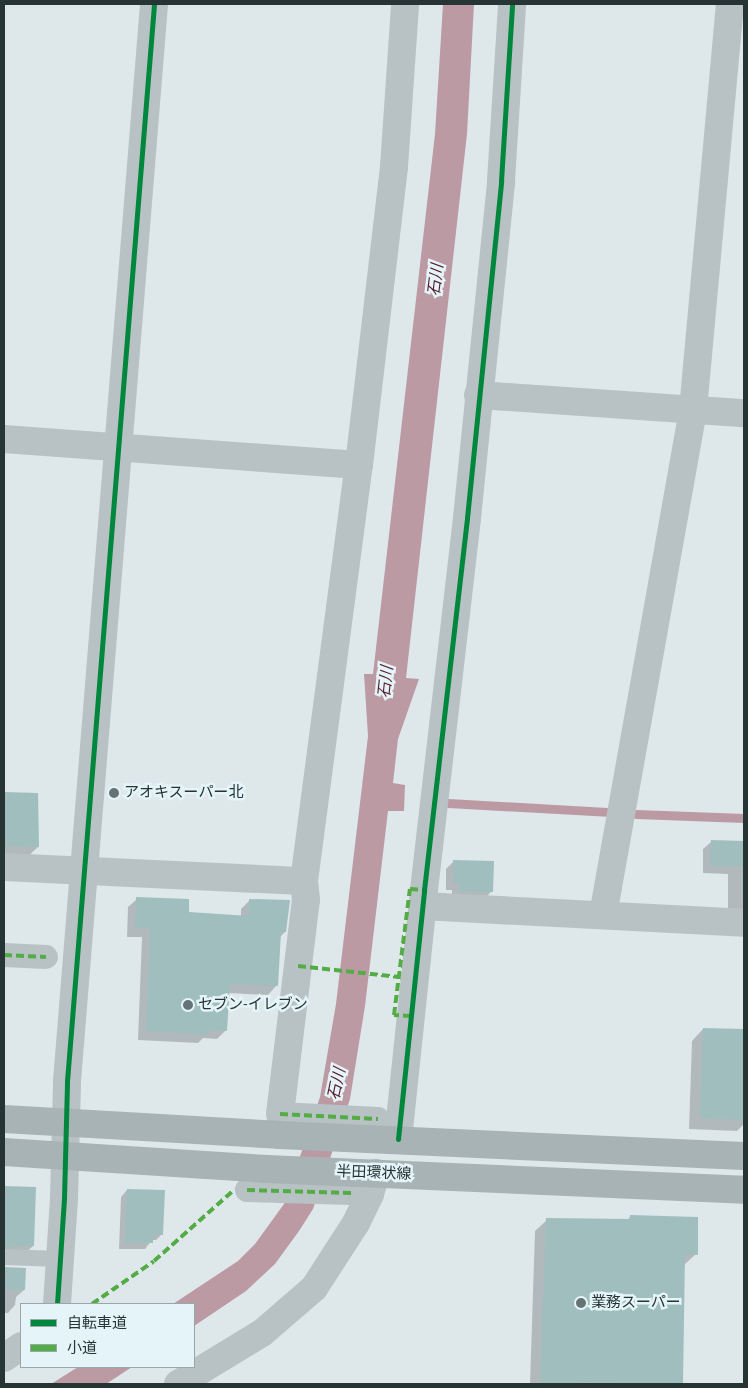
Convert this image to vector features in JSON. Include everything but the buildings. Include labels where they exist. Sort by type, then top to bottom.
[{"type":"main road","points":[[4,1119],[66,1122],[280,1124],[744,1156]]},
{"type":"main road","name":"半田環状線","points":[[4,1152],[267,1169],[363,1180],[744,1190]]},
{"type":"street","points":[[57,1303],[67,1080],[154,4]]},
{"type":"street","points":[[280,1124],[306,900],[304,881],[359,466],[394,168],[405,4]]},
{"type":"street","points":[[384,1132],[422,906],[468,518],[478,396],[501,182],[512,4]]},
{"type":"street","points":[[603,915],[693,410],[730,4]]},
{"type":"street","points":[[478,396],[744,413]]},
{"type":"street","points":[[4,439],[359,466]]},
{"type":"street","points":[[4,867],[304,881]]},
{"type":"street","points":[[422,906],[744,923]]},
{"type":"street","points":[[4,955],[46,957]]},
{"type":"street","points":[[178,1384],[262,1333],[314,1288],[356,1223],[370,1194],[363,1180],[247,1190]]},
{"type":"street","points":[[4,1358],[20,1347]]},
{"type":"lane","points":[[4,1256],[60,1259]]},
{"type":"water","name":"石川","points":[[443,4],[474,4],[467,134],[406,678],[419,679],[398,739],[393,783],[405,785],[404,811],[388,811],[365,1006],[350,1099],[313,1209],[299,1231],[275,1264],[246,1291],[195,1325],[195,1303],[175,1303],[238,1261],[255,1244],[284,1204],[320,1097],[336,1004],[368,736],[364,674],[373,674],[435,134]]},
{"type":"water","points":[[76,1368],[130,1368],[106,1384],[51,1384]]},
{"type":"waterway","points":[[448,803],[607,812]]},
{"type":"waterway","points":[[636,814],[744,818]]},
{"type":"marked path","points":[[411,1016],[394,1015],[410,889],[424,890]]},
{"type":"marked path","points":[[4,955],[46,957]]},
{"type":"marked path","points":[[298,966],[399,977]]},
{"type":"marked path","points":[[280,1114],[378,1119]]},
{"type":"marked path","points":[[93,1303],[154,1261],[235,1189]]},
{"type":"marked path","points":[[247,1190],[352,1193]]},
{"type":"cycle path","points":[[57,1303],[64,1198],[67,1081],[154,4]]},
{"type":"cycle path","points":[[398,1139],[424,890],[467,518],[501,181],[512,4]]},
{"type":"place","name":"アオキスーパー北","points":[[114,793]]},
{"type":"place","name":"セブン-イレブン","points":[[188,1005]]},
{"type":"place","name":"業務スーパー","points":[[581,1303]]}]
